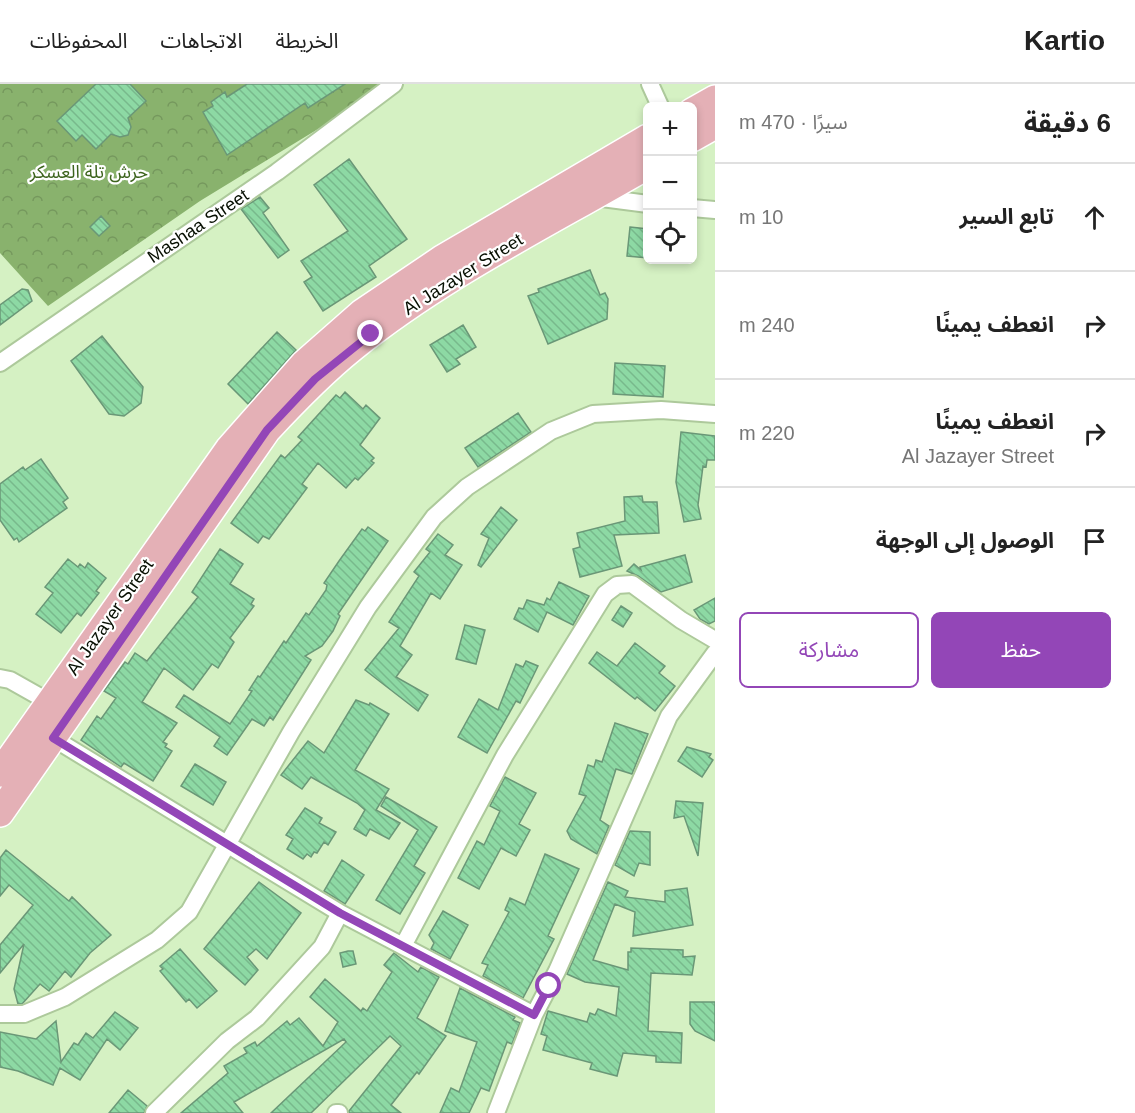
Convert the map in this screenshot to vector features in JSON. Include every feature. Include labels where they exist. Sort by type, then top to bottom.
[{"type":"main road","points":[[697,110],[715,99]]},
{"type":"main road","points":[[697,136],[715,125]]},
{"type":"main road","name":"Al Jazayer Street","points":[[0,773],[230,449],[280,390],[330,339],[362,313],[442,259],[643,141]]},
{"type":"main road","name":"Al Jazayer Street","points":[[0,813],[267,430],[310,385],[354,346],[405,309],[643,168]]},
{"type":"street","name":"Mashaa Street","points":[[0,363],[277,172],[394,84]]},
{"type":"street","points":[[650,84],[658,102]]},
{"type":"street","points":[[593,197],[643,203]]},
{"type":"street","points":[[697,208],[715,210]]},
{"type":"street","points":[[0,1014],[24,1014],[46,1006],[108,972],[157,940],[189,912],[291,732],[368,607],[434,517],[467,487],[551,431],[593,414],[661,410],[715,414]]},
{"type":"street","points":[[403,946],[505,755],[605,594],[617,585],[632,584],[681,620],[715,640]]},
{"type":"street","points":[[496,1113],[534,1015],[557,971],[669,716],[715,653]]},
{"type":"street","points":[[0,678],[10,680],[49,702]]},
{"type":"street","points":[[53,738],[340,913],[534,1015]]},
{"type":"street","points":[[154,1113],[228,1041],[257,1018],[322,946],[340,913]]},
{"type":"green space","name":"حرش تلة العسكر","points":[[0,84],[387,84],[387,87],[200,201],[48,306],[0,253]]},
{"type":"building","points":[[96,84],[130,84],[146,101],[128,118],[131,127],[128,135],[120,137],[111,134],[96,149],[82,135],[76,141],[57,121]]},
{"type":"building","points":[[247,84],[345,84],[308,108],[305,103],[227,155],[203,112],[213,106],[211,102],[225,92],[227,97]]},
{"type":"building","points":[[349,159],[407,239],[369,266],[376,277],[323,311],[304,282],[312,277],[301,261],[348,231],[314,185]]},
{"type":"building","points":[[260,197],[269,208],[263,213],[289,250],[278,258],[241,209]]},
{"type":"building","points":[[101,216],[110,226],[99,236],[90,227]]},
{"type":"building","points":[[630,227],[643,228],[643,258],[627,256]]},
{"type":"building","points":[[590,270],[600,295],[605,293],[608,299],[607,319],[548,344],[528,296],[539,292],[538,289]]},
{"type":"building","points":[[22,289],[28,290],[32,301],[0,325],[0,305]]},
{"type":"building","points":[[463,325],[476,347],[456,359],[460,364],[447,372],[430,345]]},
{"type":"building","points":[[277,332],[296,350],[248,404],[228,384]]},
{"type":"building","points":[[102,336],[143,387],[141,403],[124,416],[109,414],[71,361]]},
{"type":"building","points":[[615,363],[665,366],[663,397],[613,394]]},
{"type":"building","points":[[345,392],[363,409],[366,405],[380,418],[360,445],[374,458],[371,461],[374,463],[358,480],[355,478],[346,488],[318,463],[302,484],[307,488],[269,539],[263,536],[258,543],[231,523],[281,455],[285,458],[302,440],[298,437],[336,395],[340,398]]},
{"type":"building","points":[[518,413],[531,432],[478,467],[465,448]]},
{"type":"building","points":[[681,432],[715,436],[715,460],[707,460],[706,467],[703,466],[698,505],[701,519],[684,522],[676,482]]},
{"type":"building","points":[[41,459],[68,498],[63,502],[67,508],[19,542],[17,538],[14,540],[0,520],[0,484],[23,467],[25,470]]},
{"type":"building","points":[[642,496],[643,502],[657,502],[659,533],[614,535],[622,566],[580,577],[573,549],[580,547],[577,533],[625,521],[624,497]]},
{"type":"building","points":[[501,507],[517,520],[481,567],[478,565],[489,538],[481,534]]},
{"type":"building","points":[[368,527],[388,541],[338,614],[340,616],[333,631],[322,646],[305,656],[311,660],[273,720],[270,717],[264,726],[252,719],[227,755],[214,746],[220,737],[176,707],[184,695],[230,724],[252,691],[249,690],[258,676],[260,677],[284,641],[286,643],[306,613],[309,615],[326,590],[327,585],[324,583],[362,529],[365,531]]},
{"type":"building","points":[[438,534],[453,545],[445,555],[462,565],[440,599],[431,593],[400,646],[412,655],[396,677],[428,695],[418,711],[365,670],[399,628],[389,622],[419,576],[414,572],[430,552],[426,549]]},
{"type":"building","points":[[220,549],[243,564],[230,584],[254,599],[251,604],[254,606],[230,638],[234,642],[218,668],[212,664],[193,690],[164,668],[142,702],[177,723],[163,742],[167,744],[165,747],[172,751],[153,781],[124,763],[121,767],[81,740],[97,716],[101,719],[116,698],[104,691],[125,662],[128,664],[135,653],[147,661],[198,597],[192,592]]},
{"type":"building","points":[[685,555],[692,582],[661,592],[627,571],[634,564],[641,570],[640,567]]},
{"type":"building","points":[[68,559],[78,567],[80,564],[85,568],[88,563],[106,578],[96,591],[99,593],[81,616],[77,613],[61,633],[36,614],[53,593],[45,587]]},
{"type":"building","points":[[559,582],[589,596],[573,625],[547,612],[538,632],[514,619],[519,608],[523,609],[527,600],[544,605],[547,598],[550,600]]},
{"type":"building","points":[[715,598],[715,621],[709,624],[700,619],[694,610]]},
{"type":"building","points":[[621,606],[632,613],[623,627],[612,620]]},
{"type":"building","points":[[465,625],[485,630],[476,664],[456,659]]},
{"type":"building","points":[[635,643],[665,666],[659,673],[675,686],[655,711],[637,697],[635,699],[589,663],[597,652],[617,666]]},
{"type":"building","points":[[526,661],[538,666],[520,703],[516,701],[487,753],[458,737],[479,699],[498,710],[516,664],[523,667]]},
{"type":"building","points":[[356,700],[369,705],[370,703],[389,714],[355,770],[389,789],[376,810],[400,823],[389,839],[370,829],[366,836],[354,829],[365,810],[357,803],[311,777],[302,789],[281,775],[308,741],[324,753]]},
{"type":"building","points":[[615,723],[648,734],[632,774],[616,769],[600,820],[609,826],[597,854],[571,839],[567,831],[586,796],[579,794],[588,765],[594,767],[596,760],[602,762]]},
{"type":"building","points":[[687,747],[711,754],[709,757],[713,760],[702,777],[678,761]]},
{"type":"building","points":[[195,764],[226,782],[213,805],[181,786]]},
{"type":"building","points":[[505,777],[536,793],[519,824],[530,830],[516,856],[501,848],[479,889],[458,878],[477,841],[484,845],[500,811],[490,806]]},
{"type":"building","points":[[386,797],[437,827],[414,866],[425,873],[400,914],[376,900],[418,830],[381,806]]},
{"type":"building","points":[[676,801],[703,803],[698,856],[684,816],[674,818]]},
{"type":"building","points":[[305,808],[322,818],[319,823],[336,832],[328,845],[324,842],[317,853],[314,852],[311,857],[307,854],[303,859],[287,849],[293,839],[286,835]]},
{"type":"building","points":[[630,831],[650,832],[650,865],[639,863],[634,876],[615,865]]},
{"type":"building","points":[[6,850],[69,901],[72,897],[111,935],[90,953],[71,977],[65,971],[49,991],[40,984],[22,1004],[18,1004],[14,989],[24,944],[0,973],[0,945],[33,905],[9,885],[0,896],[0,858]]},
{"type":"building","points":[[545,854],[579,869],[548,936],[554,939],[523,998],[483,976],[488,965],[482,963],[509,912],[505,910],[510,898],[525,905]]},
{"type":"building","points":[[342,860],[364,875],[345,904],[324,891]]},
{"type":"building","points":[[259,882],[301,913],[267,959],[256,949],[247,957],[258,970],[245,985],[204,949]]},
{"type":"building","points":[[608,882],[628,891],[625,897],[665,902],[665,891],[687,888],[693,925],[633,936],[635,912],[615,904],[593,960],[628,970],[628,952],[631,952],[631,948],[683,950],[683,957],[695,956],[692,975],[651,973],[648,1031],[682,1033],[681,1063],[656,1062],[656,1056],[623,1053],[617,1076],[590,1069],[592,1063],[543,1050],[547,1036],[541,1034],[548,1011],[587,1022],[590,1013],[595,1015],[598,1009],[616,1016],[619,987],[585,982],[567,974]]},
{"type":"building","points":[[443,911],[468,925],[450,959],[431,949],[434,943],[429,935]]},
{"type":"building","points":[[180,949],[217,991],[197,1008],[189,999],[186,1002],[160,971],[163,969],[160,966]]},
{"type":"building","points":[[353,951],[356,964],[343,967],[340,953]]},
{"type":"building","points":[[394,953],[418,972],[421,967],[439,977],[417,1018],[446,1036],[419,1074],[417,1072],[391,1105],[401,1113],[349,1113],[401,1046],[390,1036],[311,1113],[271,1113],[346,1042],[344,1039],[234,1102],[243,1113],[181,1113],[228,1073],[224,1066],[247,1053],[244,1048],[255,1042],[257,1046],[287,1021],[290,1025],[299,1018],[323,1046],[338,1022],[310,997],[325,979],[361,1011],[363,1008],[367,1011],[392,972],[384,965]]},
{"type":"building","points":[[460,988],[515,1017],[513,1020],[520,1023],[512,1044],[507,1042],[489,1091],[481,1088],[469,1113],[440,1113],[451,1088],[459,1092],[477,1042],[445,1031]]},
{"type":"building","points":[[690,1002],[715,1002],[715,1041],[695,1031],[690,1024]]},
{"type":"building","points":[[115,1012],[138,1028],[120,1050],[107,1039],[80,1080],[60,1068],[53,1085],[18,1071],[0,1067],[0,1032],[36,1039],[56,1021],[61,1062],[74,1043],[78,1045],[86,1033],[93,1038]]},
{"type":"building","points":[[128,1090],[147,1106],[144,1113],[109,1113]]},
{"type":"route","points":[[371,334],[315,379],[267,430],[168,569],[53,738],[340,913],[534,1015],[549,986]]}]
